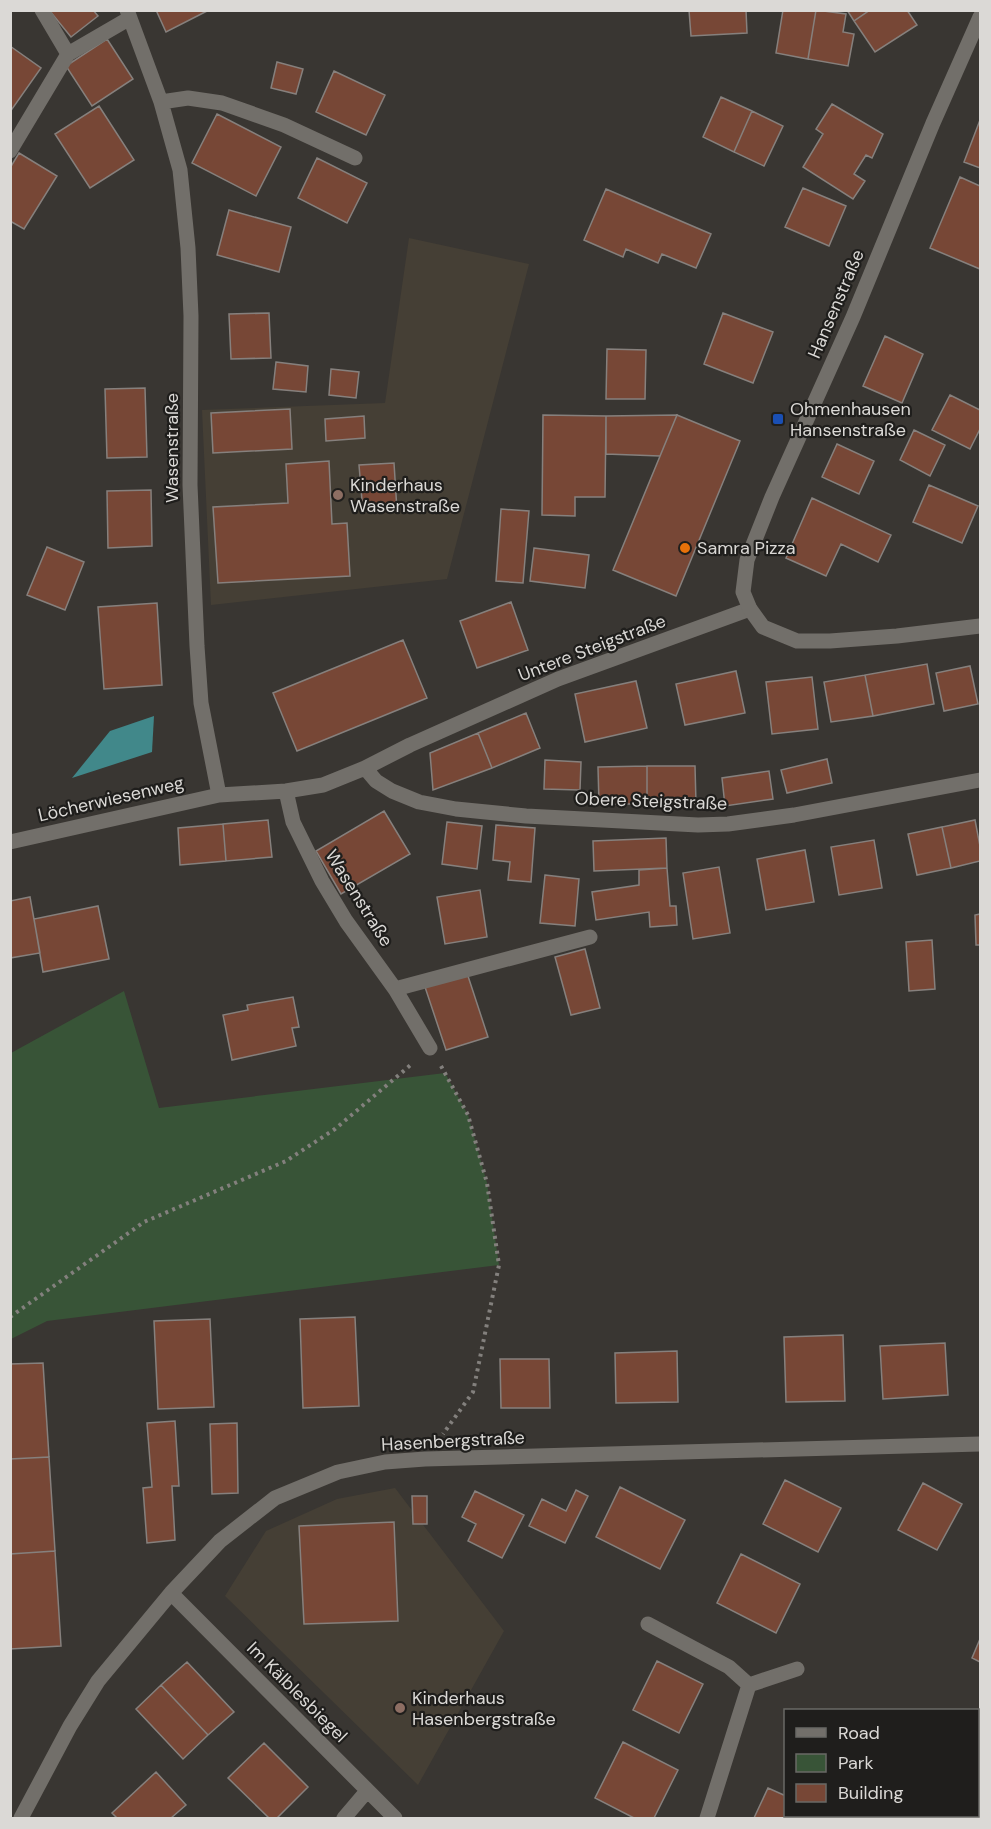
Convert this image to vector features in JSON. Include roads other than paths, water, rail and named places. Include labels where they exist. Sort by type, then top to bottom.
[{"type":"street","points":[[42,10],[69,54]]},
{"type":"street","points":[[10,151],[69,54],[129,14]]},
{"type":"street","name":"Wasenstraße","points":[[129,14],[161,102],[180,170],[188,248],[191,316],[190,485],[197,646],[201,703],[219,795]]},
{"type":"street","name":"Hansenstraße","points":[[750,609],[743,591],[747,560],[772,496],[853,317],[933,123],[981,17]]},
{"type":"street","points":[[161,102],[188,98],[222,103],[284,125],[354,158]]},
{"type":"street","points":[[750,609],[764,627],[797,641],[897,636],[981,626]]},
{"type":"street","name":"Untere Steigstraße","points":[[219,795],[286,791],[323,785],[558,679],[750,609]]},
{"type":"street","name":"Obere Steigstraße","points":[[365,768],[376,781],[392,791],[419,802],[447,807],[526,816],[698,825],[728,824],[794,815],[981,780]]},
{"type":"street","name":"Wasenstraße","points":[[286,791],[293,822],[322,881],[346,921],[395,989],[430,1048]]},
{"type":"street","name":"Löcherwiesenweg","points":[[10,842],[219,795]]},
{"type":"street","points":[[395,989],[590,937]]},
{"type":"street","name":"Hasenbergstraße","points":[[21,1818],[70,1726],[98,1681],[171,1593],[220,1541],[274,1498],[338,1472],[385,1462],[425,1459],[981,1444]]},
{"type":"street","name":"Im Kälblesbiegel","points":[[171,1593],[395,1818]]},
{"type":"street","points":[[648,1624],[729,1667],[749,1685]]},
{"type":"street","points":[[749,1685],[796,1669]]},
{"type":"street","points":[[706,1818],[749,1685]]},
{"type":"street","points":[[344,1818],[367,1791]]},
{"type":"water","points":[[154,716],[152,752],[72,778],[110,731]]},
{"type":"place","name":"Ohmenhausen Hansenstraße","points":[[778,419]]},
{"type":"place","name":"Kinderhaus Wasenstraße","points":[[338,495]]},
{"type":"place","name":"Samra Pizza","points":[[685,548]]},
{"type":"place","name":"Kinderhaus Hasenbergstraße","points":[[400,1708]]}]
